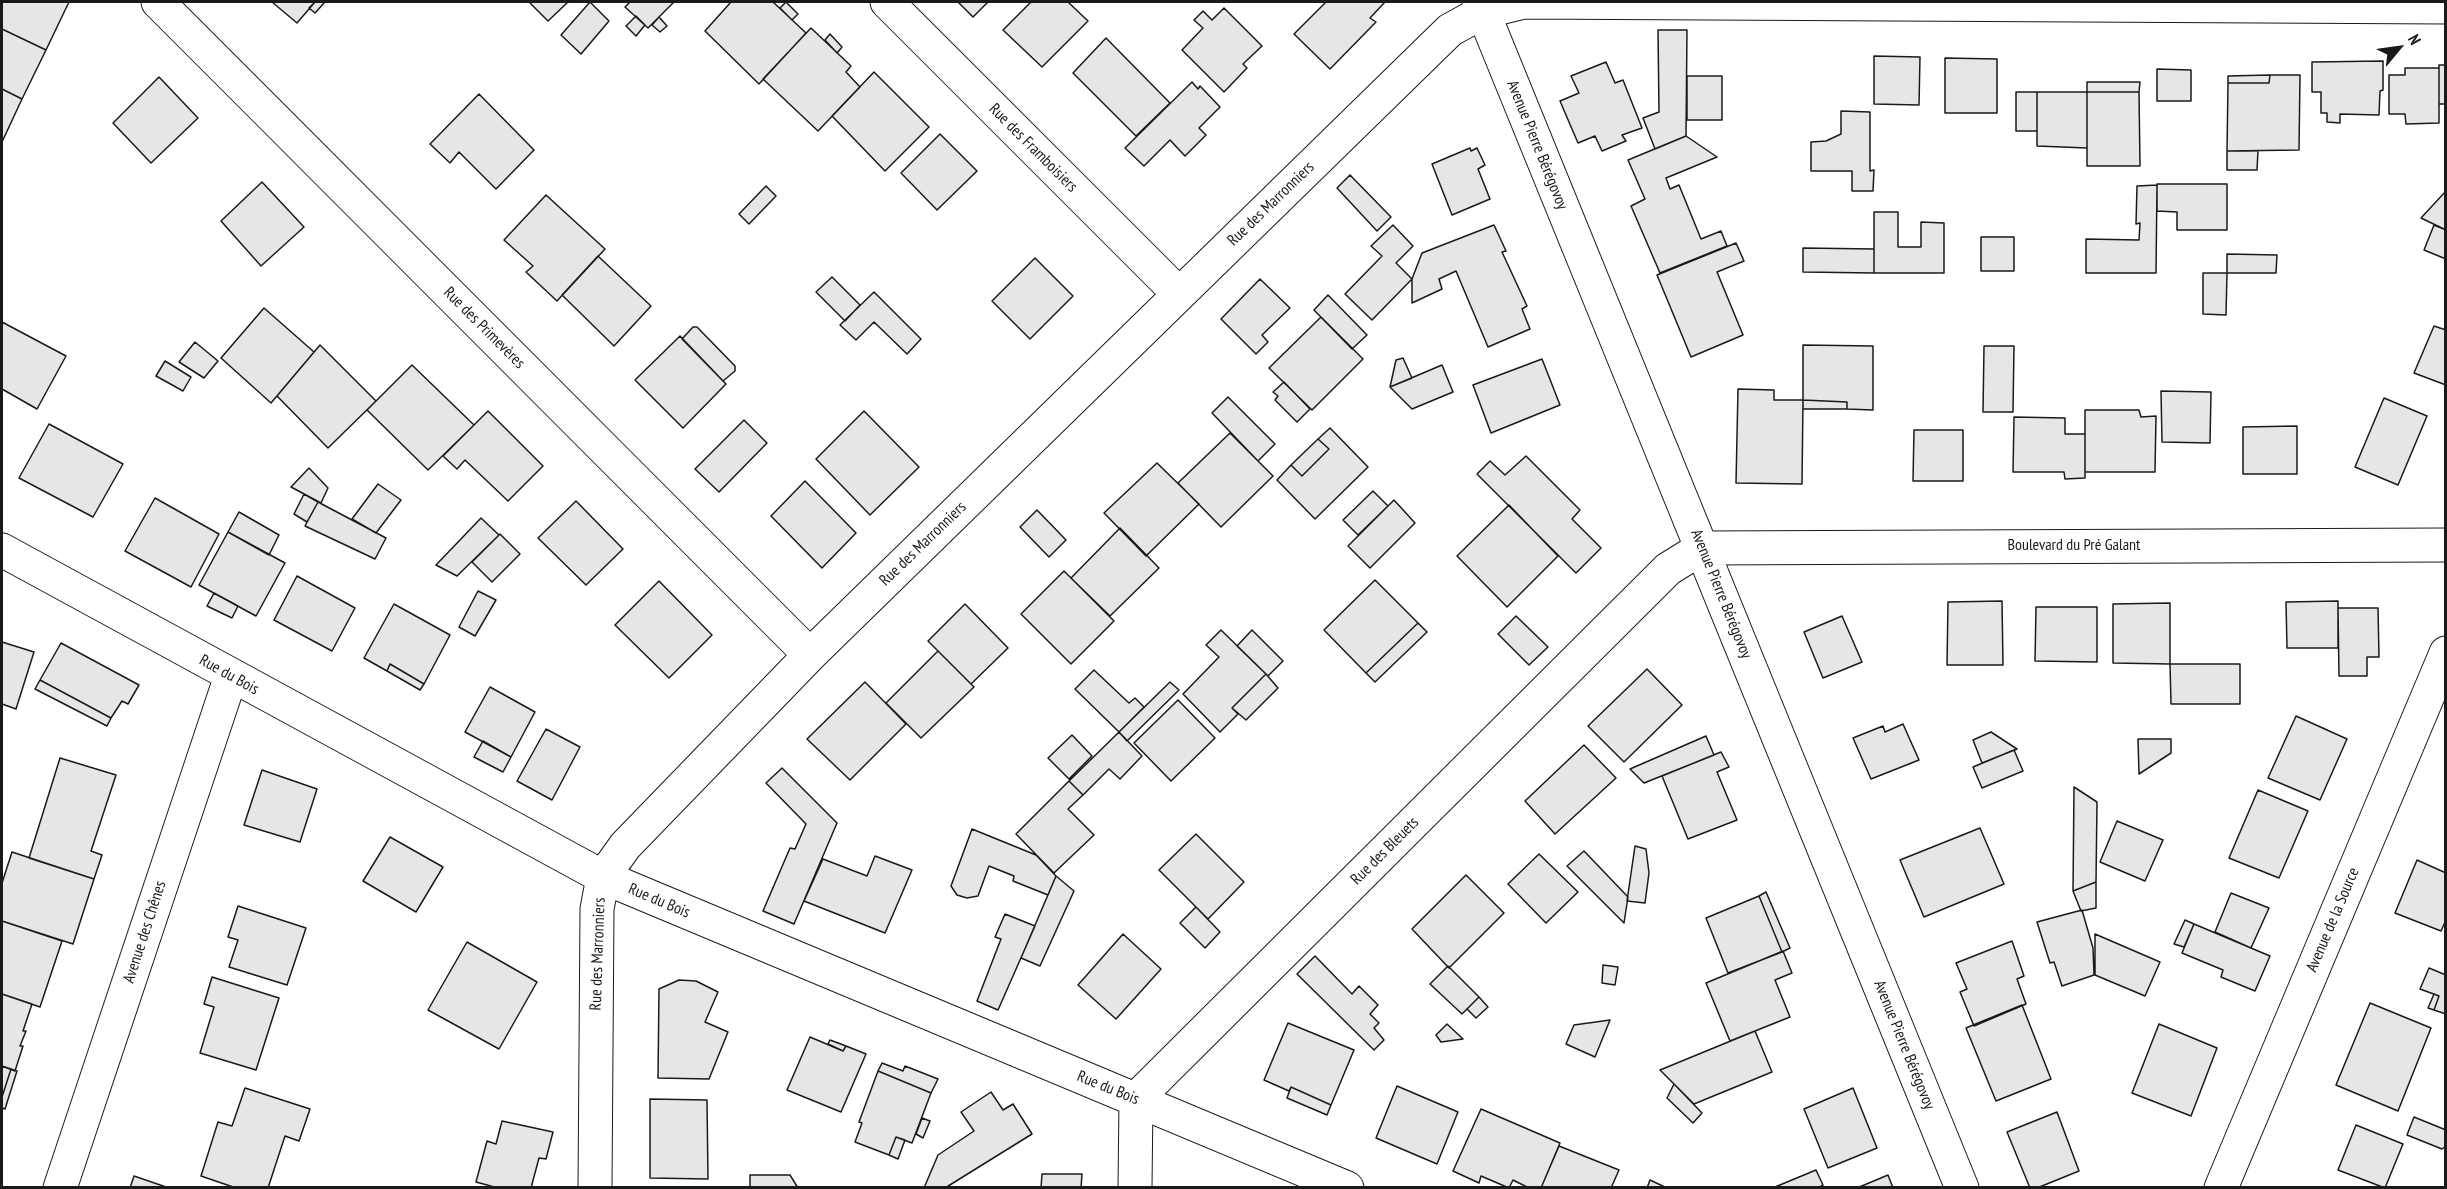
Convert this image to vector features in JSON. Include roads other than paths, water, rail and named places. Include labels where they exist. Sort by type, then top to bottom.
[{"type":"street","name":"Rue des Primevères","points":[[158,2],[810,654]]},
{"type":"street","name":"Rue des Framboisiers","points":[[887,2],[1179,294]]},
{"type":"street","name":"Rue des Marronniers","points":[[595,1188],[597,909],[603,877],[625,846],[810,654],[1450,30],[1481,7],[1524,2],[1878,2],[2311,4],[2445,7]]},
{"type":"street","name":"Avenue Pierre Bérégovoy","points":[[1481,7],[1962,1188]]},
{"type":"street","name":"Boulevard du Pré Galant","points":[[1702,548],[2445,545]]},
{"type":"street","name":"Rue des Bleuets","points":[[1136,1099],[1668,569],[1702,548]]},
{"type":"street","name":"Rue du Bois","points":[[2,550],[603,877],[1347,1188]]},
{"type":"street","name":"Avenue de la Source","points":[[2222,1188],[2445,653]]},
{"type":"street","name":"Avenue des Chênes","points":[[60,1188],[231,676]]},
{"type":"street","points":[[1135,1188],[1136,1099]]}]
